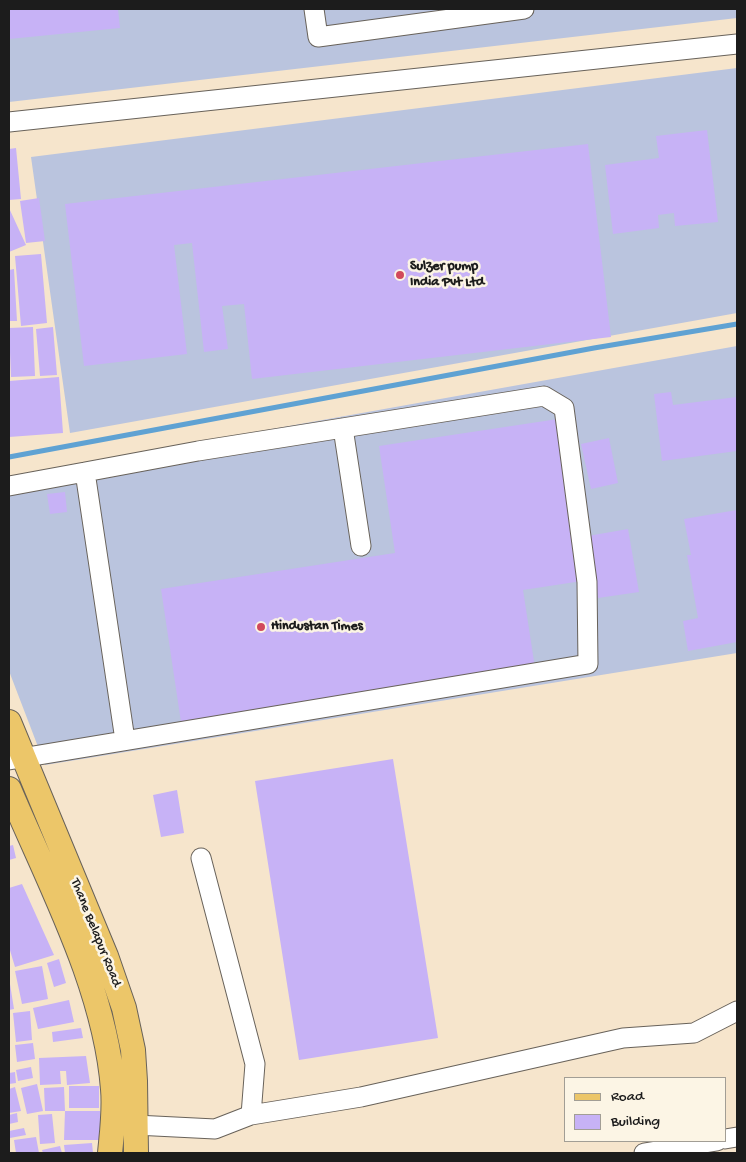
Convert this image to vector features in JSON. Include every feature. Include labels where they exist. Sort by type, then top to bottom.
[{"type":"main road","name":"Thane Belapur Road","points":[[9,722],[16,759],[106,956],[124,1008],[132,1050],[136,1153]]},
{"type":"main road","name":"Thane Belapur Road","points":[[9,789],[84,965],[100,1014],[113,1090],[110,1153]]},
{"type":"street","points":[[314,9],[318,37],[524,9]]},
{"type":"street","points":[[9,122],[737,44]]},
{"type":"street","points":[[9,486],[343,428],[544,396],[564,408],[588,582],[588,664],[16,759]]},
{"type":"street","points":[[343,428],[361,546]]},
{"type":"street","points":[[84,472],[125,740]]},
{"type":"street","points":[[201,858],[256,1064],[251,1115]]},
{"type":"street","points":[[135,1125],[215,1129],[251,1115],[361,1097],[623,1038],[694,1034],[737,1011]]},
{"type":"street","points":[[644,1153],[711,1142]]},
{"type":"shaded area","points":[[9,9],[737,9],[737,18],[9,102]]},
{"type":"shaded area","points":[[737,68],[737,313],[70,433],[31,157]]},
{"type":"shaded area","name":"Hindustan Times","points":[[737,346],[737,653],[45,765],[9,671],[9,476]]},
{"type":"building","points":[[9,9],[118,9],[120,28],[9,39]]},
{"type":"building","points":[[707,130],[718,222],[675,226],[674,213],[658,215],[659,228],[613,234],[605,165],[659,158],[656,136]]},
{"type":"building","name":"Sulzer pump India Pvt Ltd","points":[[588,144],[611,337],[252,379],[244,304],[222,306],[228,349],[204,352],[192,243],[174,245],[187,354],[84,366],[65,204]]},
{"type":"building","points":[[16,148],[21,199],[9,200],[9,149]]},
{"type":"building","points":[[39,198],[45,241],[26,243],[20,201]]},
{"type":"building","points":[[9,208],[26,245],[9,252]]},
{"type":"building","points":[[41,254],[47,323],[21,326],[15,256]]},
{"type":"building","points":[[14,269],[17,321],[9,321],[9,270]]},
{"type":"building","points":[[33,327],[35,376],[11,377],[9,328]]},
{"type":"building","points":[[53,327],[57,375],[40,376],[36,329]]},
{"type":"building","points":[[59,377],[63,433],[9,437],[9,381]]},
{"type":"building","points":[[671,392],[673,405],[737,397],[737,451],[662,461],[654,394]]},
{"type":"building","points":[[558,419],[582,581],[523,590],[535,668],[181,722],[161,589],[395,553],[379,446]]},
{"type":"building","points":[[609,438],[618,483],[591,489],[581,444]]},
{"type":"building","points":[[65,492],[67,512],[50,514],[47,494]]},
{"type":"building","points":[[737,510],[737,642],[688,651],[683,621],[698,618],[687,555],[691,555],[684,519]]},
{"type":"building","points":[[628,529],[639,592],[598,598],[588,536]]},
{"type":"building","points":[[393,759],[438,1038],[299,1060],[255,781]]},
{"type":"building","points":[[177,790],[184,833],[161,837],[153,795]]},
{"type":"building","points":[[13,845],[16,858],[9,860],[9,846]]},
{"type":"building","points":[[22,884],[54,955],[15,967],[9,947],[9,888]]},
{"type":"building","points":[[59,959],[66,983],[54,987],[47,963]]},
{"type":"building","points":[[42,966],[48,999],[22,1004],[15,971]]},
{"type":"building","points":[[9,985],[14,1009],[9,1010]]},
{"type":"building","points":[[69,1000],[74,1022],[38,1029],[33,1008]]},
{"type":"building","points":[[30,1011],[32,1040],[16,1042],[13,1013]]},
{"type":"building","points":[[81,1028],[83,1038],[53,1042],[52,1032]]},
{"type":"building","points":[[33,1043],[35,1059],[17,1062],[15,1045]]},
{"type":"building","points":[[86,1056],[90,1083],[67,1085],[66,1071],[60,1071],[61,1084],[40,1085],[39,1058]]},
{"type":"building","points":[[31,1067],[33,1078],[18,1081],[16,1070]]},
{"type":"building","points":[[15,1072],[16,1083],[9,1084],[9,1073]]},
{"type":"building","points":[[37,1084],[43,1111],[27,1114],[21,1088]]},
{"type":"building","points":[[69,1086],[99,1086],[99,1108],[69,1108]]},
{"type":"building","points":[[15,1087],[21,1111],[9,1113],[9,1089]]},
{"type":"building","points":[[64,1087],[65,1111],[45,1111],[44,1088]]},
{"type":"building","points":[[65,1111],[100,1111],[100,1140],[64,1140]]},
{"type":"building","points":[[17,1113],[18,1122],[9,1124],[9,1115]]},
{"type":"building","points":[[52,1114],[55,1143],[40,1144],[38,1115]]},
{"type":"building","points":[[24,1128],[26,1135],[10,1138],[9,1131]]},
{"type":"building","points":[[36,1137],[39,1153],[16,1153],[14,1140]]},
{"type":"building","points":[[92,1143],[93,1153],[65,1153],[64,1145]]},
{"type":"building","points":[[60,1146],[62,1153],[43,1153],[42,1150]]},
{"type":"waterway","points":[[9,457],[594,348],[737,324]]},
{"type":"place","name":"Sulzer pump India Pvt Ltd","points":[[400,275]]},
{"type":"place","name":"Hindustan Times","points":[[261,627]]}]
